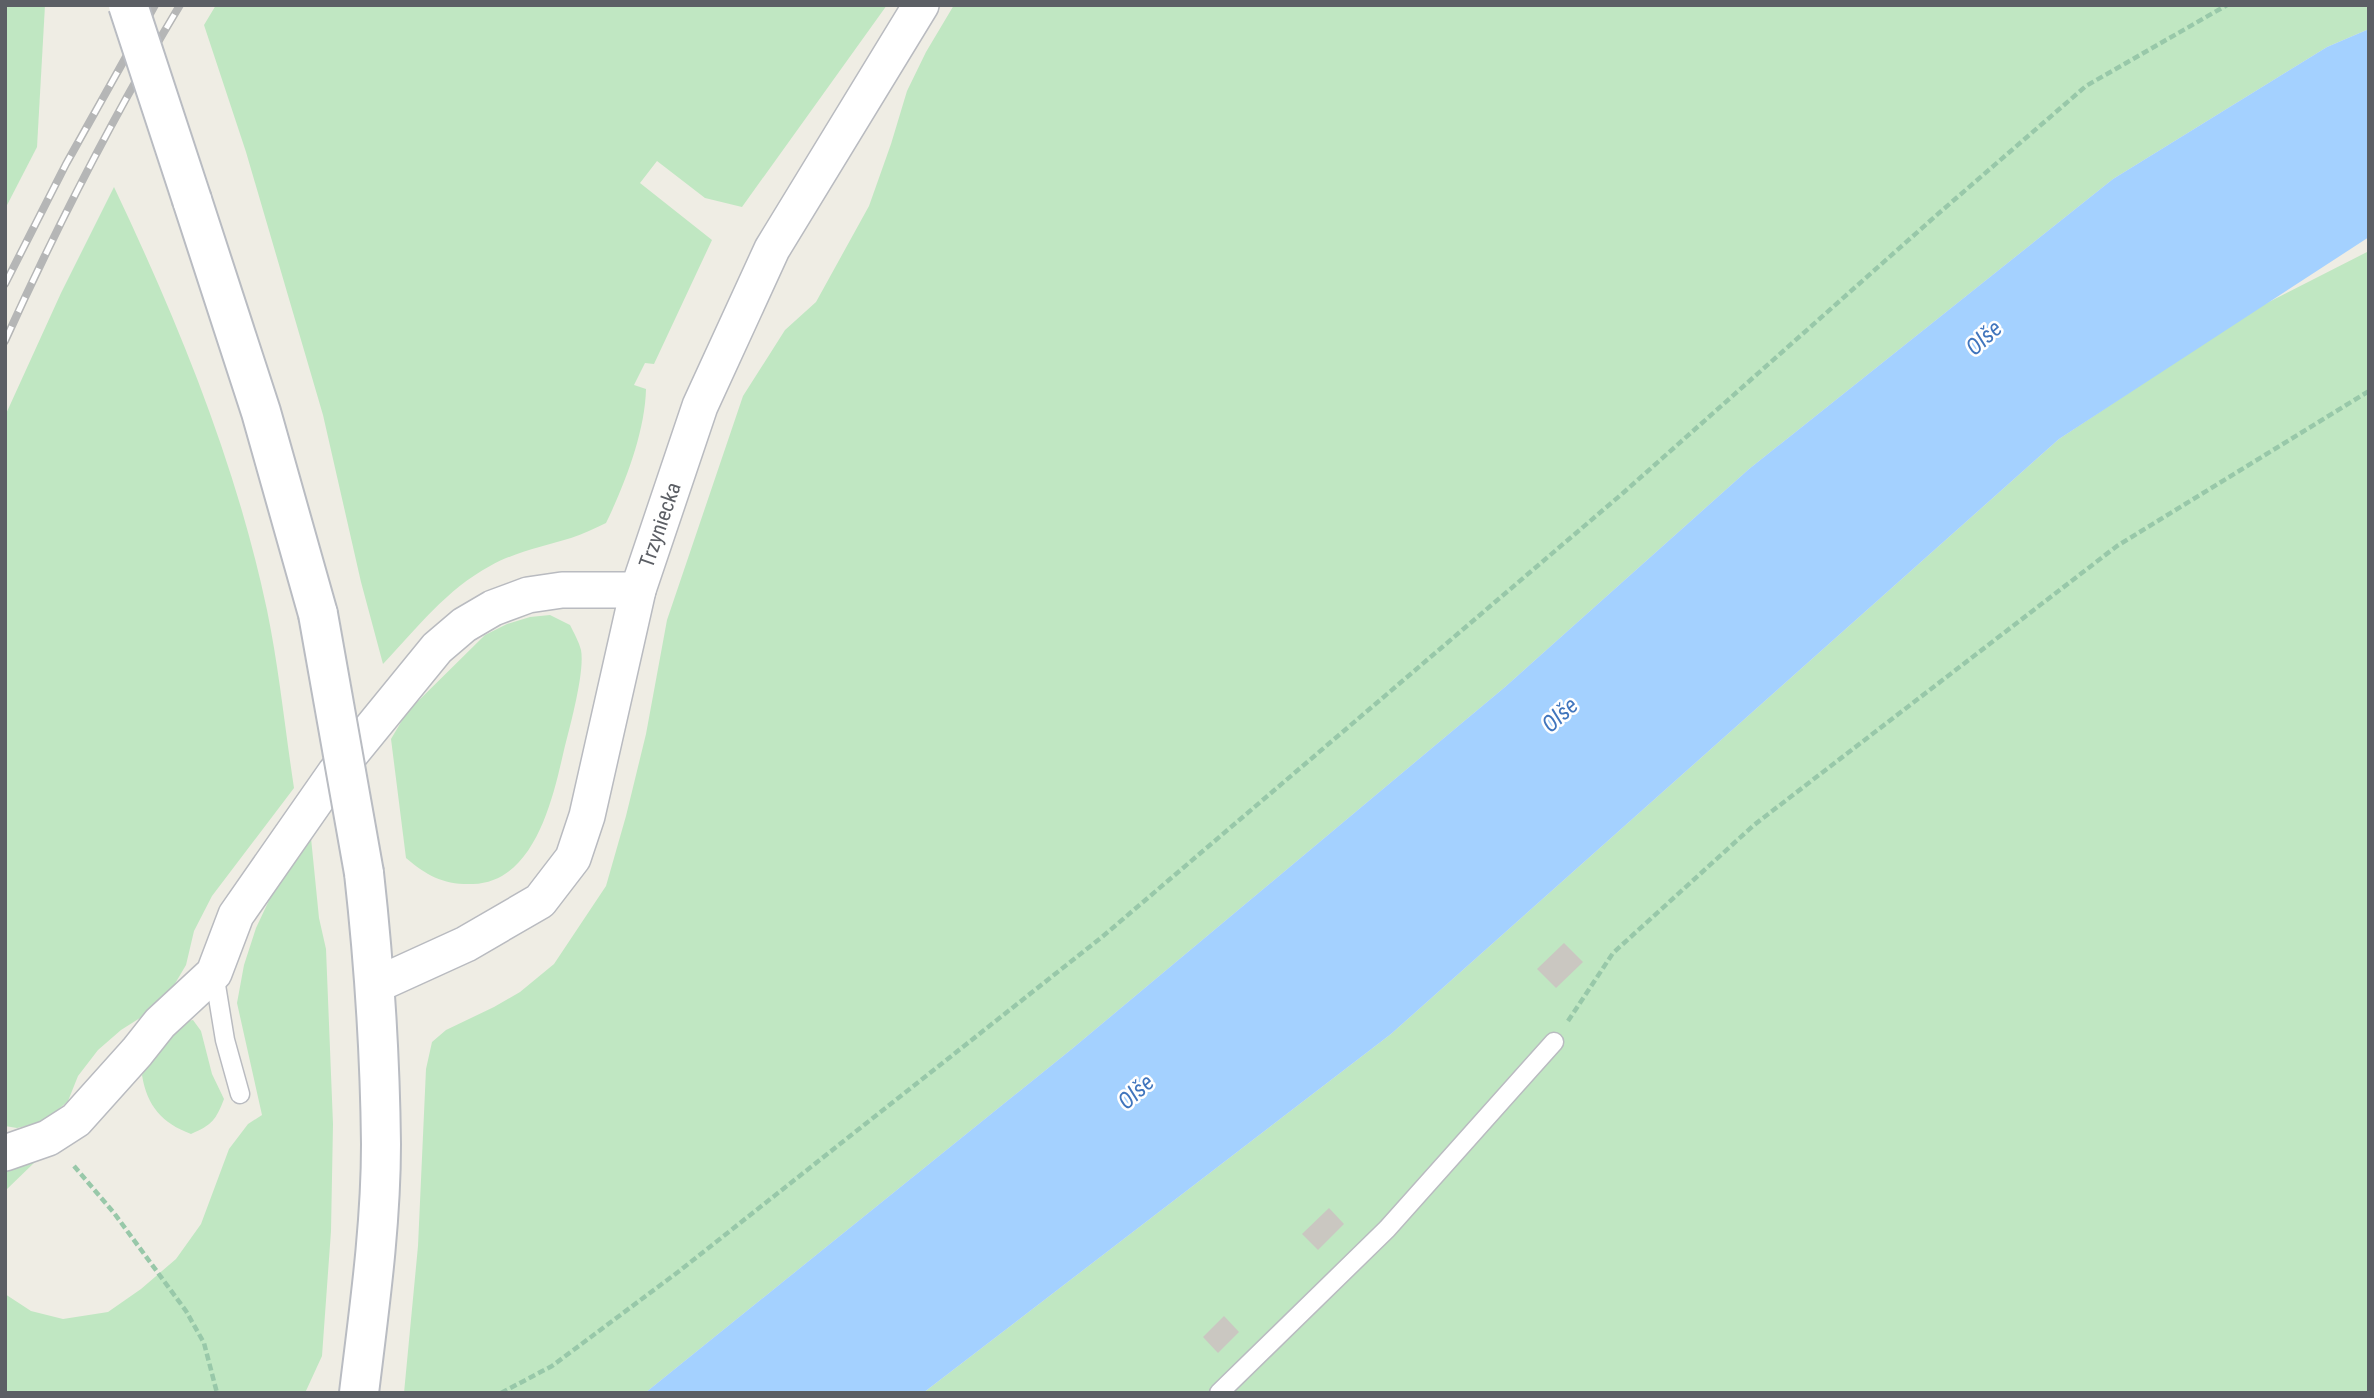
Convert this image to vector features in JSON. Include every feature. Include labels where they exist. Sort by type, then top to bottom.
[{"type":"main road","points":[[130,5],[261,412],[318,614],[364,873],[376,985],[381,1146],[374,1268],[354,1386]]},
{"type":"main road","points":[[138,5],[147,60]]},
{"type":"street","name":"Trzyniecka","points":[[376,985],[466,944],[540,901],[573,858],[587,816],[638,590],[700,406],[772,249],[920,5]]},
{"type":"street","points":[[20,1148],[48,1138],[76,1119],[160,1023],[214,973],[236,915],[335,774],[437,648],[464,625],[493,608],[528,595],[562,590],[638,590]]},
{"type":"lane","points":[[214,973],[225,1040],[240,1094]]},
{"type":"lane","points":[[1219,1393],[1387,1229],[1554,1042]]},
{"type":"path","points":[[501,1393],[552,1366],[668,1280],[1102,937],[1623,493],[1938,212],[2086,86],[2227,5]]},
{"type":"path","points":[[1554,1042],[1613,953],[1754,825],[2118,546],[2369,391]]},
{"type":"path","points":[[20,1148],[74,1166],[114,1213],[186,1311],[204,1343],[218,1393]]},
{"type":"green space","points":[[5,5],[45,5],[37,147],[5,209]]},
{"type":"green space","points":[[216,5],[887,5],[742,207],[705,198],[657,161],[640,183],[712,240],[654,364],[645,363],[634,385],[646,389],[642,423],[627,475],[606,523],[571,538],[509,557],[474,575],[433,610],[383,664],[361,582],[323,415],[246,152],[204,25]]},
{"type":"green space","points":[[954,5],[2369,5],[2369,29],[2327,47],[2113,179],[1749,469],[1505,687],[1073,1048],[645,1393],[404,1393],[418,1246],[426,1069],[432,1042],[446,1030],[520,992],[554,964],[606,886],[646,734],[667,620],[743,396],[785,330],[816,302],[869,206],[907,91]]},
{"type":"green space","points":[[114,187],[182,341],[222,447],[239,501],[267,610],[294,788],[212,896],[194,931],[186,965],[173,987],[151,1011],[121,1030],[98,1050],[78,1076],[68,1101],[44,1122],[17,1128],[5,1126],[5,416],[61,293]]},
{"type":"green space","points":[[2369,251],[2369,1393],[923,1393],[1391,1034],[2059,439],[2257,308]]},
{"type":"green space","points":[[550,615],[570,625],[580,647],[582,660],[576,699],[554,791],[538,834],[512,869],[494,880],[463,884],[436,878],[406,858],[391,739],[407,712],[485,635],[507,624],[530,617]]},
{"type":"green space","points":[[311,838],[319,918],[326,949],[333,1124],[331,1231],[322,1356],[305,1393],[5,1393],[5,1294],[31,1311],[63,1319],[108,1312],[141,1289],[176,1259],[201,1224],[229,1149],[248,1124],[262,1115],[237,1003],[244,965],[256,928],[272,894]]},
{"type":"green space","points":[[193,1020],[201,1031],[212,1074],[224,1099],[212,1121],[191,1134],[164,1119],[158,1112],[148,1096],[142,1075],[179,1023]]},
{"type":"green space","points":[[36,1161],[5,1191],[5,1167]]},
{"type":"water","name":"Olše","points":[[2369,29],[2369,237],[2059,439],[1391,1034],[923,1393],[645,1393],[1073,1048],[1505,687],[1749,469],[2113,179],[2327,47]]},
{"type":"building","points":[[1564,943],[1583,962],[1556,988],[1537,969]]},
{"type":"building","points":[[1329,1208],[1344,1224],[1318,1250],[1302,1234]]},
{"type":"building","points":[[1224,1316],[1239,1332],[1218,1353],[1203,1337]]},
{"type":"railway","points":[[5,284],[66,164],[155,5]]},
{"type":"railway","points":[[5,341],[88,170],[180,5]]}]
